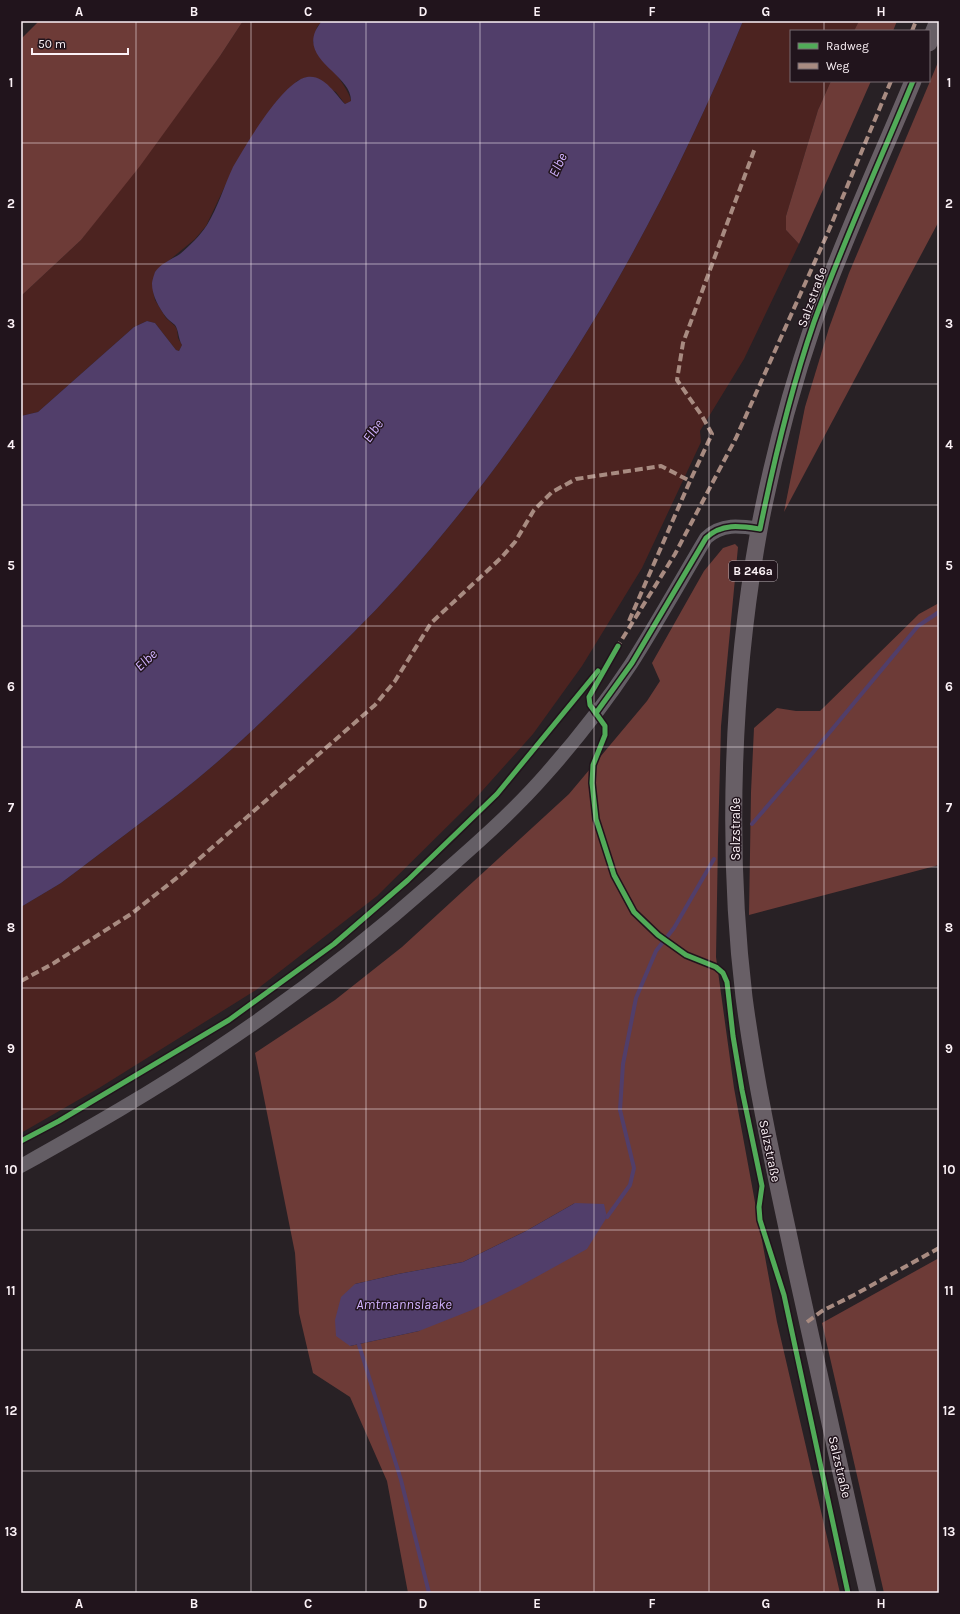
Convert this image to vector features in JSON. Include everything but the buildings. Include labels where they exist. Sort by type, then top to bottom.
[{"type":"main road","points":[[930,41],[938,21]]},
{"type":"main road","name":"Salzstraße","points":[[868,1593],[759,1097],[743,987],[733,841],[736,734],[747,612],[760,529],[781,435],[814,324],[834,268],[913,82]]},
{"type":"street","points":[[21,1166],[133,1101],[216,1050],[299,990],[408,904],[515,807],[565,752],[605,701],[632,663],[706,538],[717,530],[724,528],[741,526],[760,529]]},
{"type":"shaded area","points":[[39,21],[243,21],[220,56],[140,166],[81,240],[21,296],[21,39]]},
{"type":"shaded area","points":[[243,21],[322,21],[317,27],[313,42],[341,81],[350,96],[351,101],[345,104],[336,92],[307,77],[297,81],[254,135],[234,167],[206,226],[195,239],[155,272],[153,291],[155,300],[166,318],[175,326],[177,330],[178,338],[182,345],[179,351],[176,350],[155,323],[147,321],[134,327],[38,412],[21,416],[21,296],[81,240],[220,56]]},
{"type":"shaded area","points":[[743,21],[859,21],[854,30],[790,30],[790,82],[831,82],[818,110],[786,216],[786,230],[799,244],[744,359],[700,431],[701,442],[642,568],[582,666],[533,734],[474,800],[377,896],[256,990],[99,1088],[21,1133],[21,907],[61,883],[179,794],[225,755],[253,730],[365,621],[398,586],[452,523],[503,457],[550,389],[595,318],[675,173]]},
{"type":"shaded area","points":[[859,21],[897,21],[893,30],[854,30]]},
{"type":"shaded area","points":[[939,60],[939,221],[784,512],[805,407],[829,328],[849,273]]},
{"type":"shaded area","points":[[831,82],[871,82],[799,244],[786,230],[786,216],[818,110]]},
{"type":"shaded area","points":[[735,544],[738,547],[721,726],[716,957],[734,1088],[777,1322],[840,1593],[408,1593],[387,1481],[350,1397],[313,1373],[299,1313],[295,1253],[255,1053],[335,1000],[402,947],[569,794],[647,701],[660,681],[652,663],[704,571],[723,548]],"holes":[[[575,1203],[419,1331],[350,1346],[355,1284],[398,1274],[463,1262],[526,1231]]]},
{"type":"shaded area","points":[[939,603],[939,865],[749,915],[751,792],[754,728],[777,708],[796,711],[820,711],[919,614]]},
{"type":"shaded area","points":[[939,1258],[939,1593],[884,1593],[822,1323]]},
{"type":"water","name":"Elbe","points":[[322,21],[743,21],[675,173],[595,318],[550,389],[503,457],[452,523],[398,586],[365,621],[253,730],[225,755],[179,794],[61,883],[21,907],[21,416],[38,412],[134,327],[147,321],[155,323],[176,350],[179,351],[182,345],[176,327],[163,313],[153,293],[152,283],[157,269],[180,254],[204,229],[211,218],[233,167],[255,130],[276,102],[297,81],[307,77],[319,79],[329,86],[345,104],[351,101],[349,91],[343,82],[318,55],[314,45],[314,34]]},
{"type":"water","name":"Amtmannslaake","points":[[575,1203],[604,1204],[607,1217],[587,1249],[520,1286],[472,1310],[419,1331],[350,1346],[336,1336],[335,1320],[341,1297],[355,1284],[398,1274],[463,1262],[526,1231]]},
{"type":"waterway","points":[[752,824],[918,626],[939,612]]},
{"type":"waterway","points":[[607,1217],[630,1185],[634,1168],[620,1110],[623,1064],[636,998],[656,951],[674,928],[714,859]]},
{"type":"waterway","points":[[359,1345],[401,1480],[429,1593]]},
{"type":"marked path","points":[[912,30],[916,21]]},
{"type":"marked path","points":[[616,649],[675,554],[736,438],[829,230],[891,82]]},
{"type":"marked path","points":[[629,621],[712,434],[702,416],[677,380],[683,343],[755,148]]},
{"type":"marked path","points":[[21,981],[54,963],[131,914],[183,873],[375,705],[395,681],[431,623],[501,558],[515,542],[534,510],[552,492],[576,479],[661,466],[690,481]]},
{"type":"marked path","points":[[807,1322],[822,1311],[939,1248]]},
{"type":"cycle path","points":[[596,713],[632,663],[706,538],[712,533],[725,528],[745,527],[760,529],[784,425],[814,322],[850,231],[913,82]]},
{"type":"cycle path","points":[[618,646],[589,697],[590,705],[605,726],[605,735],[593,765],[592,783],[596,819],[614,875],[634,912],[658,935],[686,955],[716,967],[723,973],[727,982],[733,1036],[742,1090],[762,1186],[759,1207],[760,1220],[784,1295],[848,1593]]},
{"type":"cycle path","points":[[21,1141],[59,1121],[229,1020],[334,944],[408,880],[497,794],[598,671]]}]
